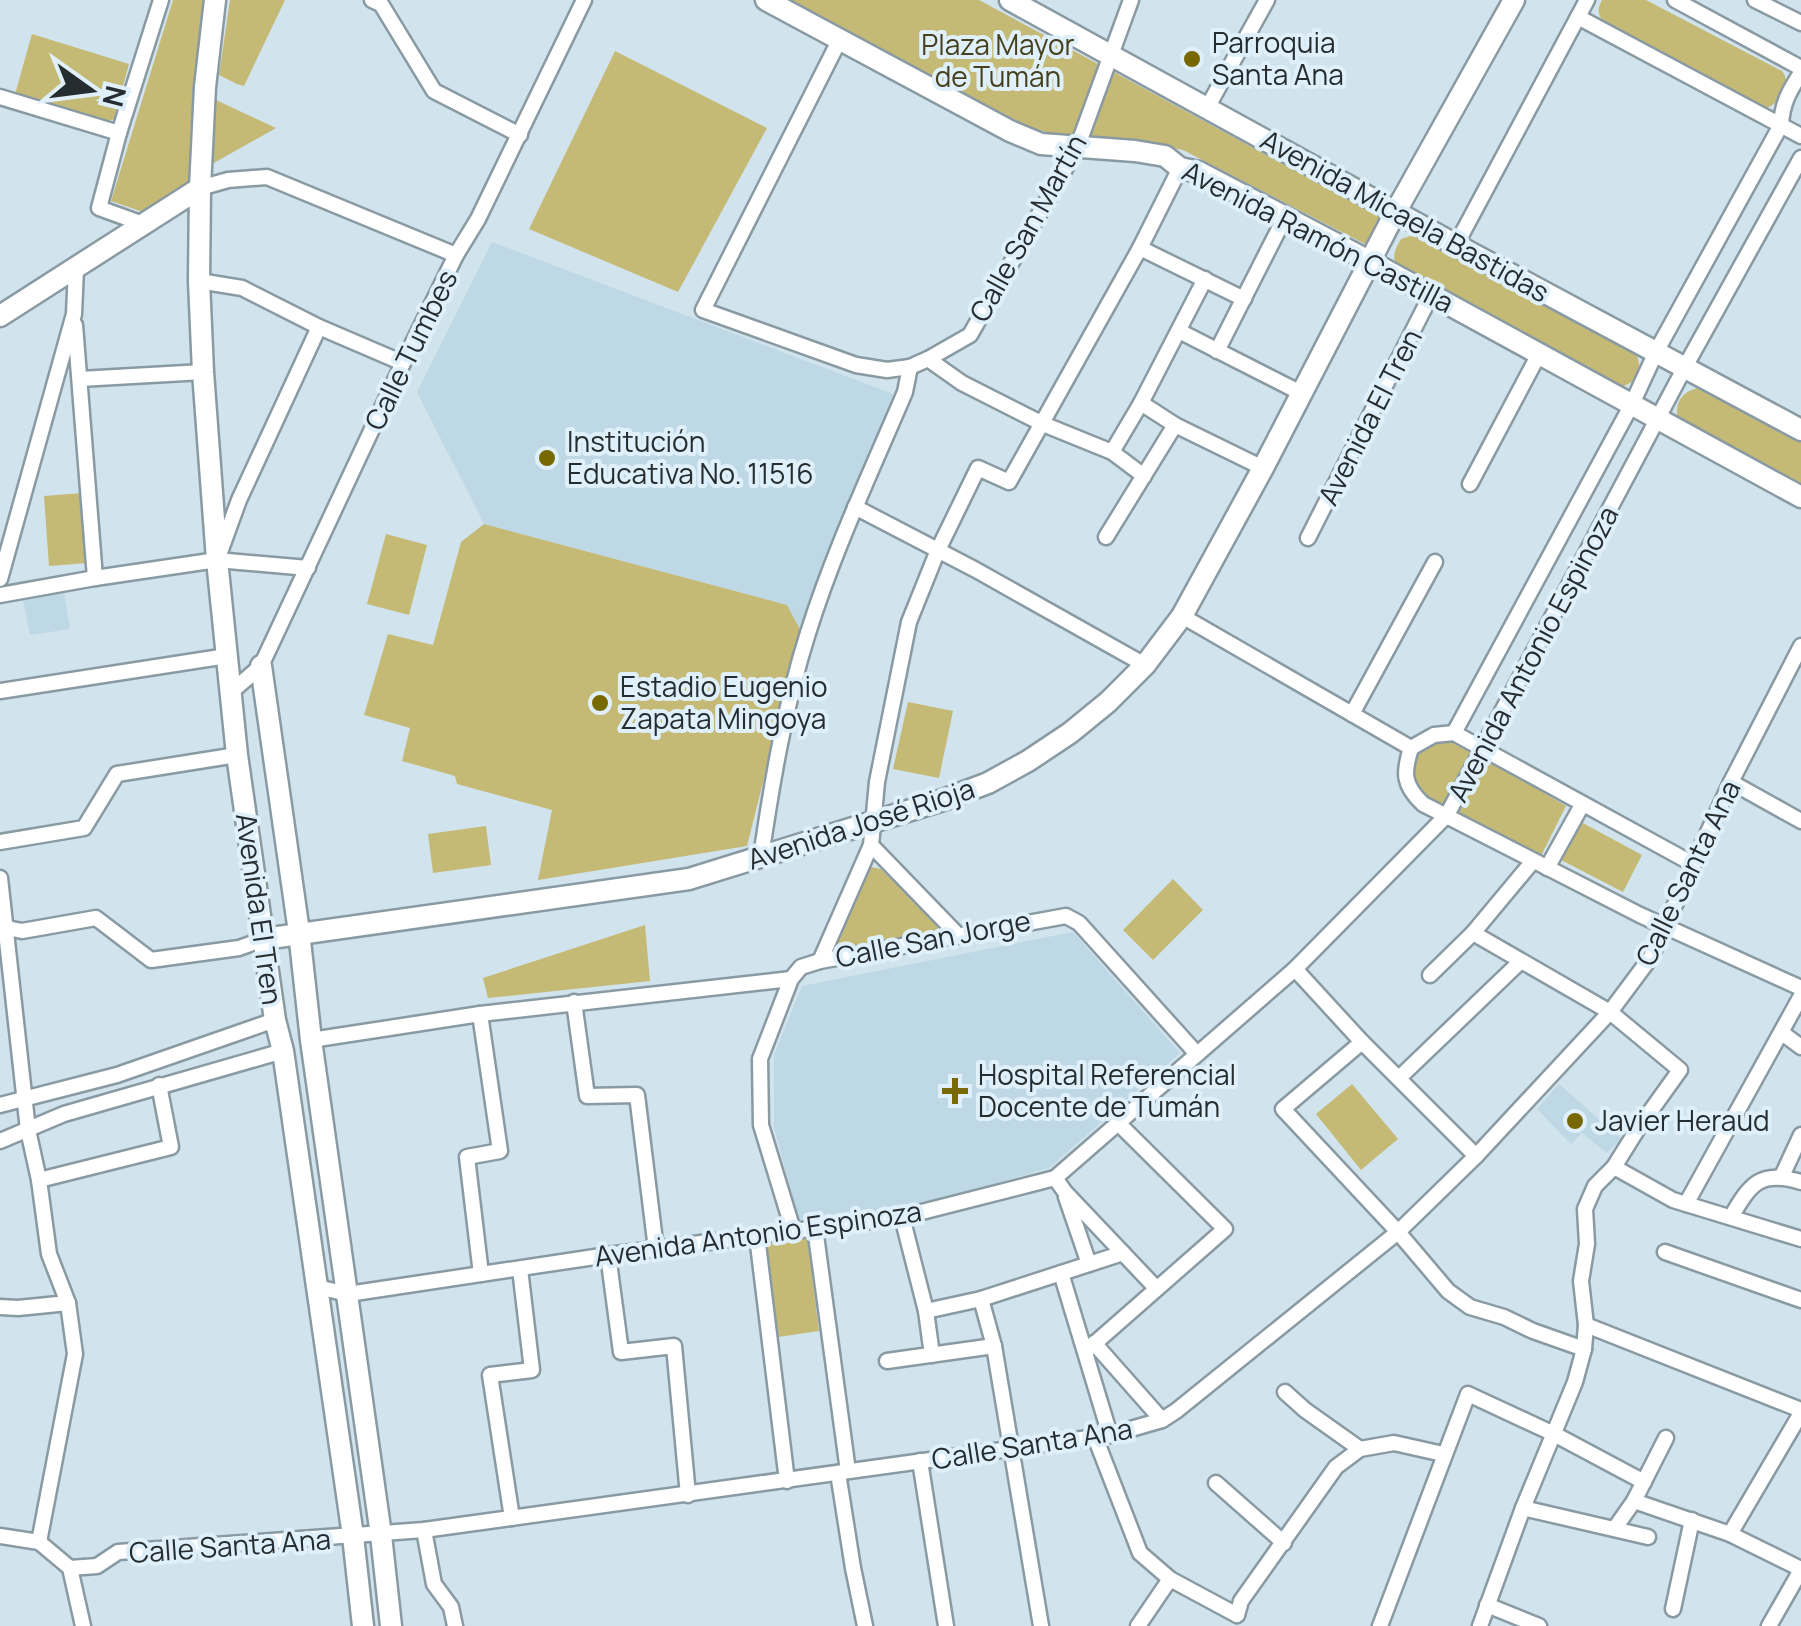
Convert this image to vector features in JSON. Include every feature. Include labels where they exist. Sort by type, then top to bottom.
[{"type":"main road","name":"Avenida El Tren","points":[[215,0],[205,87],[199,281],[217,560],[237,756],[283,1050],[363,1626]]},
{"type":"main road","name":"Avenida Ramón Castilla","points":[[766,0],[1041,144],[1164,156],[1180,168],[1198,172],[1801,497]]},
{"type":"main road","name":"Avenida José Rioja","points":[[264,938],[689,878],[873,823],[988,783],[1070,733],[1145,665],[1182,616],[1396,211],[1514,0]]},
{"type":"main road","name":"Avenida Micaela Bastidas","points":[[1018,2],[1801,430]]},
{"type":"main road","points":[[0,316],[200,188]]},
{"type":"main road","name":"Avenida El Tren","points":[[262,666],[391,1626]]},
{"type":"street","points":[[143,224],[99,208],[161,0]]},
{"type":"street","points":[[372,0],[381,4],[434,92],[520,135]]},
{"type":"street","name":"Calle San Martín","points":[[910,367],[970,336],[1076,148],[1131,0]]},
{"type":"street","points":[[1206,108],[1267,0]]},
{"type":"street","points":[[1456,244],[1587,0]]},
{"type":"street","points":[[1675,0],[1801,70]]},
{"type":"street","points":[[1757,0],[1801,23]]},
{"type":"street","name":"Calle Tumbes","points":[[230,693],[262,666],[403,363],[520,135],[579,2]]},
{"type":"street","points":[[1578,17],[1801,136]]},
{"type":"street","points":[[761,857],[773,774],[807,636],[838,548],[905,392],[910,367],[886,370],[856,365],[703,310],[840,40]]},
{"type":"street","name":"Avenida Antonio Espinoza","points":[[1454,733],[1781,126],[1787,93],[1801,70]]},
{"type":"street","points":[[0,97],[119,133]]},
{"type":"street","name":"Avenida Antonio Espinoza","points":[[317,1286],[348,1294],[656,1248],[902,1217],[1055,1178],[1296,969],[1447,815],[1801,158]]},
{"type":"street","points":[[820,961],[871,845],[876,782],[908,622],[938,550],[978,468],[1010,482],[1180,168]]},
{"type":"street","points":[[200,188],[267,176],[456,255]]},
{"type":"street","points":[[1218,351],[1285,217]]},
{"type":"street","points":[[1140,248],[1244,298]]},
{"type":"street","points":[[76,268],[74,314],[95,578]]},
{"type":"street","points":[[1112,452],[1204,280]]},
{"type":"street","points":[[199,281],[242,288],[403,363]]},
{"type":"street","name":"Avenida El Tren","points":[[1308,538],[1431,295]]},
{"type":"street","points":[[0,579],[74,314]]},
{"type":"street","points":[[217,560],[239,500],[319,327]]},
{"type":"street","points":[[1179,330],[1301,393]]},
{"type":"street","points":[[1470,484],[1539,354]]},
{"type":"street","points":[[928,360],[962,383],[1043,424],[1112,452],[1144,476]]},
{"type":"street","points":[[80,379],[203,372]]},
{"type":"street","points":[[1141,403],[1174,426],[1263,468]]},
{"type":"street","points":[[1106,537],[1174,426]]},
{"type":"street","points":[[855,507],[1145,665]]},
{"type":"street","points":[[0,595],[217,560],[308,568]]},
{"type":"street","points":[[1352,714],[1435,562]]},
{"type":"street","points":[[1182,616],[1411,748]]},
{"type":"street","name":"Calle Santa Ana","points":[[70,1568],[97,1566],[118,1552],[381,1535],[688,1495],[1103,1436],[1162,1420],[1398,1232],[1476,1156],[1610,1012],[1651,957],[1731,782],[1801,646]]},
{"type":"street","points":[[0,691],[227,656]]},
{"type":"street","points":[[1693,864],[1454,733],[1425,738],[1411,748],[1406,777],[1410,792],[1423,804],[1640,915],[1801,988]]},
{"type":"street","points":[[0,842],[84,828],[117,774],[237,756]]},
{"type":"street","points":[[1731,782],[1801,821]]},
{"type":"street","points":[[1430,975],[1540,864],[1582,805]]},
{"type":"street","points":[[871,845],[958,935]]},
{"type":"street","points":[[0,878],[28,1130],[50,1254],[68,1303],[75,1354],[40,1542]]},
{"type":"street","name":"Calle San Jorge","points":[[310,1040],[796,973],[820,961],[1066,916],[1080,923],[1198,1054]]},
{"type":"street","points":[[3,928],[22,931],[96,918],[151,960],[239,948],[264,938]]},
{"type":"street","points":[[1473,933],[1610,1012],[1680,1070],[1614,1167],[1596,1186],[1586,1210],[1587,1244],[1581,1281],[1586,1325],[1576,1382],[1523,1508],[1480,1626]]},
{"type":"street","points":[[1399,1078],[1521,961]]},
{"type":"street","points":[[1296,969],[1362,1042],[1476,1156]]},
{"type":"street","points":[[793,1230],[761,1125],[760,1059],[796,973]]},
{"type":"street","points":[[1686,1204],[1801,996]]},
{"type":"street","points":[[574,1002],[586,1096],[637,1095],[656,1248]]},
{"type":"street","points":[[480,1014],[500,1151],[467,1157],[482,1274]]},
{"type":"street","points":[[0,1106],[117,1075],[276,1020]]},
{"type":"street","points":[[0,1030],[18,1036]]},
{"type":"street","points":[[1782,1033],[1801,1047]]},
{"type":"street","points":[[1362,1042],[1283,1109],[1448,1291],[1470,1307],[1584,1349]]},
{"type":"street","points":[[0,1141],[64,1114],[283,1050]]},
{"type":"street","points":[[39,1180],[172,1148],[159,1085]]},
{"type":"street","points":[[1090,1347],[1226,1229],[1118,1123]]},
{"type":"street","points":[[1782,1176],[1801,1135]]},
{"type":"street","points":[[1614,1167],[1673,1200],[1801,1238]]},
{"type":"street","points":[[1732,1217],[1747,1191],[1763,1178],[1782,1176],[1801,1182]]},
{"type":"street","points":[[1055,1178],[1156,1288]]},
{"type":"street","points":[[1064,1192],[1090,1264]]},
{"type":"street","points":[[902,1217],[926,1311],[932,1355]]},
{"type":"street","points":[[815,1228],[853,1568],[865,1626]]},
{"type":"street","points":[[757,1236],[788,1481]]},
{"type":"street","points":[[1666,1252],[1801,1300]]},
{"type":"street","points":[[926,1311],[981,1299],[1123,1253]]},
{"type":"street","points":[[608,1255],[621,1352],[674,1346],[688,1495]]},
{"type":"street","points":[[512,1518],[490,1375],[532,1370],[520,1269]]},
{"type":"street","points":[[1062,1272],[1090,1347],[1103,1436],[1140,1553],[1170,1579],[1238,1620],[1242,1601],[1336,1467],[1360,1449],[1394,1443],[1444,1454]]},
{"type":"street","points":[[981,1299],[994,1346],[1041,1626]]},
{"type":"street","points":[[0,1307],[68,1303]]},
{"type":"street","points":[[1586,1325],[1801,1411],[1730,1534]]},
{"type":"street","points":[[888,1361],[994,1346]]},
{"type":"street","points":[[1090,1347],[1162,1420]]},
{"type":"street","points":[[1285,1392],[1360,1449]]},
{"type":"street","points":[[1380,1626],[1468,1394],[1644,1482]]},
{"type":"street","points":[[1615,1528],[1634,1501],[1666,1438]]},
{"type":"street","points":[[920,1462],[946,1626]]},
{"type":"street","points":[[1216,1483],[1284,1543]]},
{"type":"street","points":[[1634,1501],[1730,1534],[1801,1570],[1769,1626]]},
{"type":"street","points":[[1523,1508],[1648,1536]]},
{"type":"street","points":[[1673,1609],[1692,1520]]},
{"type":"street","points":[[424,1530],[434,1584],[451,1607],[455,1626]]},
{"type":"street","points":[[0,1553],[4,1536],[40,1542],[70,1568],[83,1626]]},
{"type":"street","points":[[1138,1626],[1170,1579]]},
{"type":"street","points":[[1486,1604],[1538,1626]]},
{"type":"shaded area","points":[[492,242],[893,394],[801,631],[787,605],[484,524],[417,392]]},
{"type":"shaded area","points":[[64,593],[70,629],[30,635],[23,600]]},
{"type":"shaded area","name":"Hospital Referencial Docente de Tumán","points":[[1073,932],[1180,1053],[1049,1168],[917,1206],[799,1220],[774,1128],[774,1055],[802,986]]},
{"type":"shaded area","name":"Javier Heraud","points":[[1559,1084],[1621,1139],[1607,1153],[1582,1133],[1571,1144],[1537,1109]]},
{"type":"green space","points":[[173,0],[207,0],[191,121],[189,183],[143,212],[111,201]]},
{"type":"green space","points":[[230,0],[285,0],[244,86],[219,75]]},
{"type":"green space","name":"Plaza Mayor de Tumán","points":[[787,0],[979,0],[1100,65],[1072,139],[1031,128]]},
{"type":"green space","points":[[1602,0],[1646,0],[1782,71],[1786,81],[1783,92],[1766,108],[1602,20]]},
{"type":"green space","points":[[32,34],[129,64],[114,119],[107,122],[15,94]]},
{"type":"green space","points":[[615,51],[767,128],[678,292],[529,229]]},
{"type":"green space","points":[[1114,72],[1380,217],[1365,244],[1183,150],[1088,140]]},
{"type":"green space","points":[[216,100],[276,128],[212,164]]},
{"type":"green space","points":[[1419,233],[1633,350],[1639,362],[1636,377],[1620,387],[1399,271],[1394,258],[1401,239]]},
{"type":"green space","points":[[1705,387],[1801,439],[1801,489],[1678,419],[1683,396]]},
{"type":"green space","points":[[82,493],[87,563],[49,566],[44,496]]},
{"type":"green space","name":"Estadio Eugenio Zapata Mingoya","points":[[484,524],[787,605],[801,631],[747,846],[538,880],[552,810],[457,784],[455,776],[402,761],[410,728],[364,715],[388,634],[433,645],[461,542]]},
{"type":"green space","points":[[386,534],[427,545],[409,615],[367,604]]},
{"type":"green space","points":[[908,702],[953,711],[939,778],[893,769]]},
{"type":"green space","points":[[1436,740],[1447,740],[1471,752],[1443,805],[1421,791],[1411,775],[1416,757]]},
{"type":"green space","points":[[1486,759],[1566,806],[1541,856],[1457,815]]},
{"type":"green space","points":[[1581,822],[1642,855],[1623,892],[1561,860]]},
{"type":"green space","points":[[486,826],[491,865],[433,873],[428,834]]},
{"type":"green space","points":[[871,867],[881,869],[938,931],[837,950],[835,946]]},
{"type":"green space","points":[[1173,879],[1203,910],[1153,960],[1123,930]]},
{"type":"green space","points":[[645,925],[650,981],[488,998],[483,978]]},
{"type":"green space","points":[[1352,1084],[1398,1139],[1361,1170],[1316,1114]]},
{"type":"green space","points":[[807,1236],[819,1331],[778,1337],[765,1240]]},
{"type":"place","name":"Parroquia Santa Ana","points":[[1192,59]]},
{"type":"place","name":"Institución Educativa No. 11516","points":[[547,458]]},
{"type":"place","name":"Estadio Eugenio Zapata Mingoya","points":[[600,703]]},
{"type":"place","name":"Hospital Referencial Docente de Tumán","points":[[955,1091]]},
{"type":"place","name":"Javier Heraud","points":[[1575,1121]]}]
